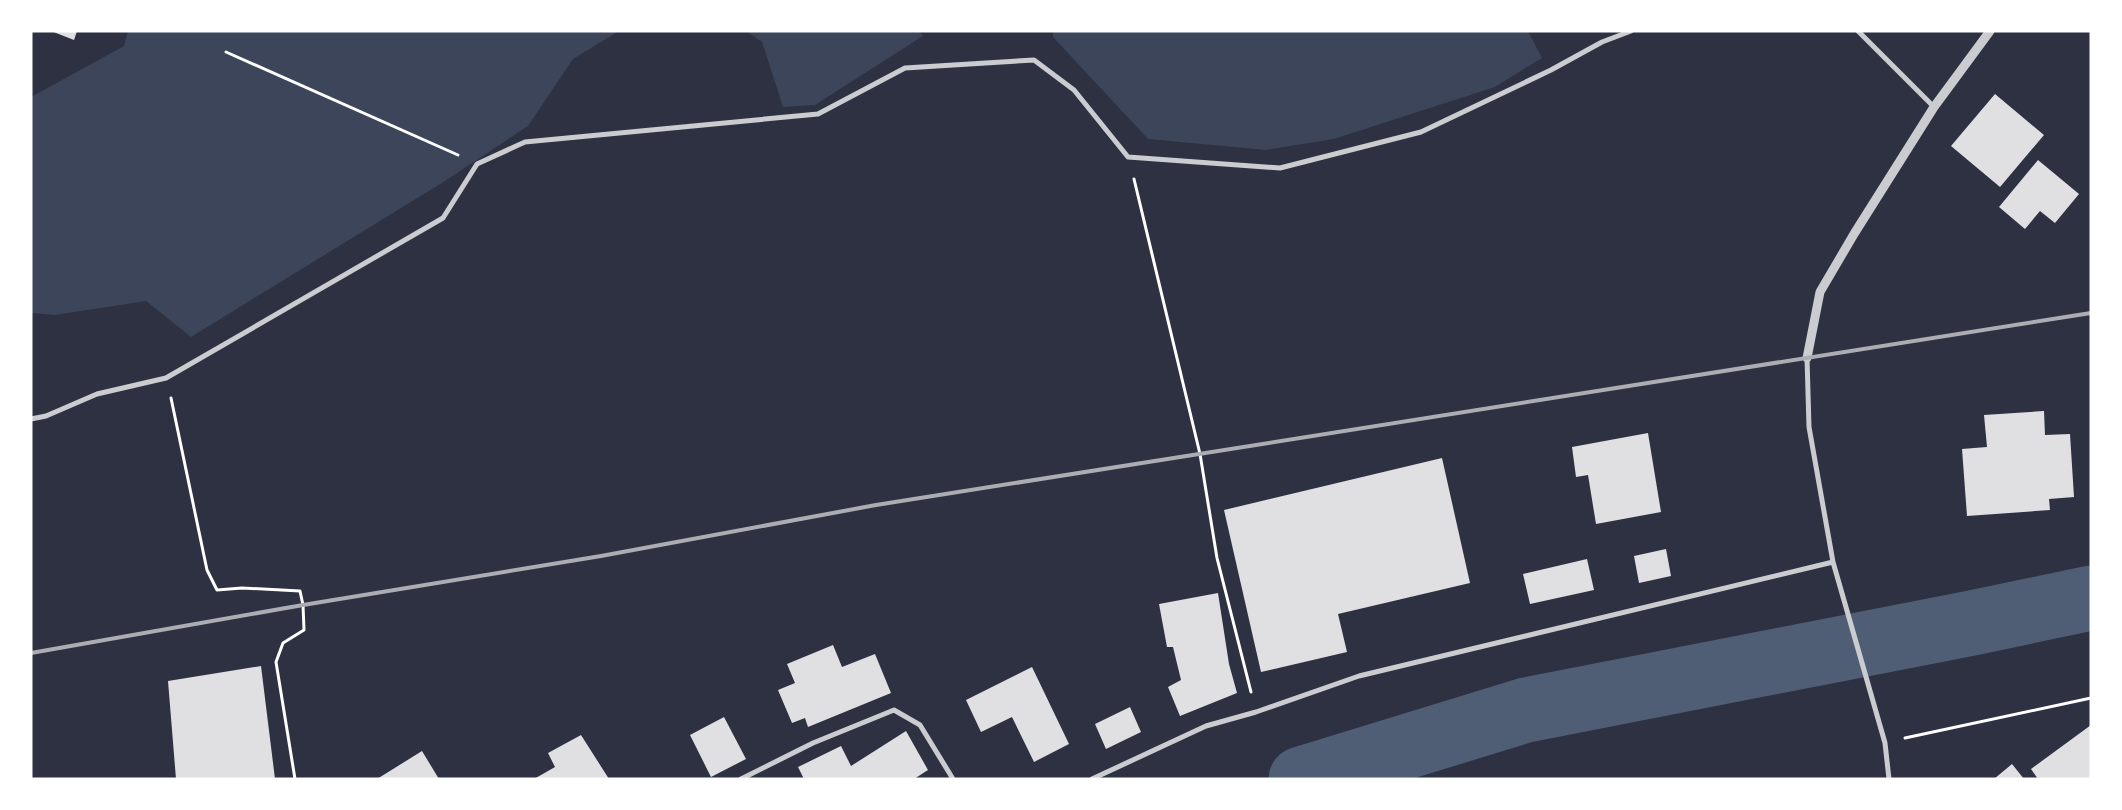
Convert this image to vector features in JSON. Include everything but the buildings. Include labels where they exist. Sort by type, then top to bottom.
[{"type":"street","points":[[31,419],[46,416],[97,394],[166,378],[443,218],[477,164],[524,142],[818,114],[905,68],[1034,60],[1074,90],[1128,157],[1280,168],[1421,132],[1551,70],[1602,42],[1631,31]]},
{"type":"street","points":[[1858,31],[1934,107]]},
{"type":"street","points":[[1890,779],[1885,742],[1833,562],[1809,427],[1807,358],[1820,292],[1934,107],[1990,31]]},
{"type":"street","points":[[1092,779],[1206,726],[1256,712],[1359,676],[1833,562]]},
{"type":"street","points":[[741,779],[813,743],[894,710],[920,725],[953,779]]},
{"type":"path","points":[[226,52],[477,164]]},
{"type":"path","points":[[1128,157],[1200,454],[1217,558],[1256,712]]},
{"type":"path","points":[[166,378],[207,570],[217,590],[242,588],[300,591],[303,605],[304,630],[283,643],[276,662],[295,779]]},
{"type":"path","points":[[1885,742],[2091,698]]},
{"type":"shaded area","points":[[128,31],[619,31],[573,59],[528,126],[445,181],[191,337],[146,301],[55,315],[31,313],[31,97],[124,46]]},
{"type":"shaded area","points":[[746,31],[919,31],[923,36],[815,105],[783,107],[762,42]]},
{"type":"shaded area","points":[[1053,31],[1528,31],[1542,58],[1495,87],[1334,139],[1266,150],[1148,139],[1053,37]]},
{"type":"waterway","points":[[1301,779],[1526,710],[2091,598]]},
{"type":"railway","points":[[31,653],[303,605],[601,556],[876,505],[2091,313]]}]
